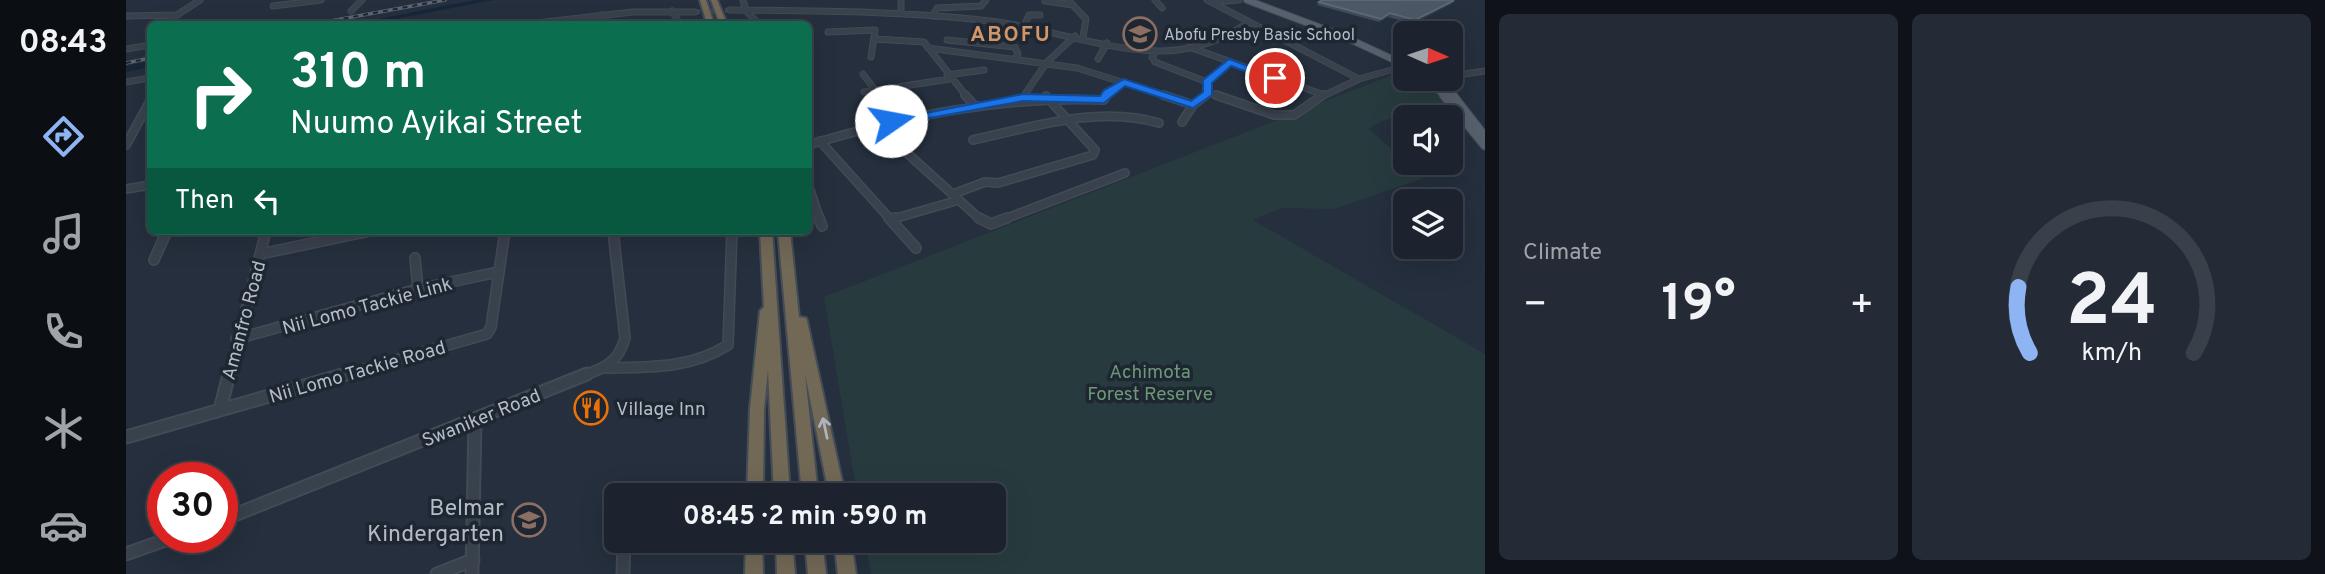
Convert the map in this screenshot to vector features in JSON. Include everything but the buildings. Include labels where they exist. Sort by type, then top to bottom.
[{"type":"highway","points":[[703,0],[710,21]]},
{"type":"highway","points":[[715,0],[723,21]]},
{"type":"highway","points":[[766,235],[781,483]]},
{"type":"highway","points":[[784,235],[834,483]]},
{"type":"highway","points":[[755,483],[757,409],[770,268]]},
{"type":"highway","points":[[790,270],[809,483]]},
{"type":"highway","points":[[754,553],[754,574]]},
{"type":"highway","points":[[785,553],[786,574]]},
{"type":"highway","points":[[815,553],[817,574]]},
{"type":"highway","points":[[844,553],[847,574]]},
{"type":"main road","points":[[1247,0],[1345,37],[1393,60]]},
{"type":"main road","points":[[1255,0],[1370,41],[1393,53]]},
{"type":"main road","points":[[1320,23],[1334,24]]},
{"type":"main road","points":[[1439,91],[1485,145]]},
{"type":"main road","points":[[1446,91],[1461,104],[1485,137]]},
{"type":"street","points":[[168,21],[200,0]]},
{"type":"street","points":[[273,6],[321,0]]},
{"type":"street","points":[[351,11],[362,0]]},
{"type":"street","points":[[743,0],[746,10],[756,21]]},
{"type":"street","points":[[794,0],[795,9]]},
{"type":"street","points":[[901,0],[901,13]]},
{"type":"street","points":[[933,16],[937,8],[946,3],[981,6],[986,0]]},
{"type":"street","points":[[1155,0],[1162,8]]},
{"type":"street","points":[[1209,1],[1240,0]]},
{"type":"street","points":[[1045,1],[1071,2],[1086,19],[1083,37]]},
{"type":"street","points":[[1209,1],[1359,79]]},
{"type":"street","points":[[730,10],[832,6],[1024,26],[1156,51],[1189,47],[1247,23]]},
{"type":"street","points":[[672,11],[678,21]]},
{"type":"street","points":[[552,21],[602,15],[695,12]]},
{"type":"street","points":[[128,17],[178,15]]},
{"type":"street","points":[[602,15],[607,21]]},
{"type":"street","points":[[1024,26],[1028,16],[1041,15]]},
{"type":"street","points":[[828,32],[876,31],[871,57]]},
{"type":"street","points":[[1023,97],[1046,62],[1075,36]]},
{"type":"street","points":[[875,39],[920,41],[974,105]]},
{"type":"street","points":[[947,40],[1015,47],[1018,54],[1015,58]]},
{"type":"street","points":[[1098,59],[1107,43]]},
{"type":"street","points":[[126,49],[147,44]]},
{"type":"street","points":[[141,53],[147,46]]},
{"type":"street","points":[[1189,47],[1324,94]]},
{"type":"street","points":[[928,48],[1046,62],[1124,82],[1193,105]]},
{"type":"street","points":[[1156,51],[1152,57],[1155,62],[1207,82]]},
{"type":"street","points":[[1207,82],[1229,62]]},
{"type":"street","points":[[1209,93],[1279,116],[1296,114],[1324,94],[1359,79],[1393,69]]},
{"type":"street","points":[[864,92],[984,70]]},
{"type":"street","points":[[1463,74],[1485,71]]},
{"type":"street","points":[[863,74],[875,90]]},
{"type":"street","points":[[126,82],[147,78]]},
{"type":"street","points":[[812,144],[876,125],[1023,97],[1104,100],[1108,93],[1124,82]]},
{"type":"street","points":[[1207,82],[1209,93]]},
{"type":"street","points":[[1182,122],[1193,105],[1209,93]]},
{"type":"street","points":[[892,219],[956,197],[985,182],[998,183],[1093,155],[1094,150],[1046,96]]},
{"type":"street","points":[[126,145],[147,106]]},
{"type":"street","points":[[973,140],[1070,120],[1139,115],[1159,123]]},
{"type":"street","points":[[876,125],[980,221],[996,222],[1125,173]]},
{"type":"street","points":[[820,141],[916,247]]},
{"type":"street","points":[[126,189],[147,186]]},
{"type":"street","points":[[812,196],[822,226]]},
{"type":"street","points":[[154,260],[165,235]]},
{"type":"street","name":"Amanfro Road","points":[[220,410],[236,339],[265,235]]},
{"type":"street","points":[[260,254],[351,235]]},
{"type":"street","name":"Nii Lomo Tackie Road","points":[[126,438],[480,337],[491,327],[504,235]]},
{"type":"street","points":[[606,368],[621,353],[625,338],[613,235]]},
{"type":"street","points":[[606,368],[651,367],[702,358],[728,345],[732,235]]},
{"type":"street","points":[[415,258],[418,289]]},
{"type":"street","name":"Nii Lomo Tackie Link","points":[[236,339],[418,289],[498,272]]},
{"type":"street","name":"Swaniker Road","points":[[238,514],[606,368]]},
{"type":"street","points":[[472,574],[475,420]]},
{"type":"street","points":[[126,554],[147,547]]},
{"type":"street","points":[[623,574],[624,553]]},
{"type":"street","points":[[437,574],[473,560]]},
{"type":"green space","name":"Achimota Forest Reserve","points":[[1393,75],[1393,91],[1437,91],[1449,105],[1393,105],[1393,118],[1377,123],[1369,129],[1393,150],[1393,175],[1421,175],[1424,178],[1334,209],[1281,208],[1253,220],[1485,354],[1485,574],[871,574],[867,553],[1006,553],[1006,483],[855,483],[824,297]]},
{"type":"waterway","points":[[374,21],[489,0]]},
{"type":"waterway","points":[[126,69],[147,65]]},
{"type":"tunnel","points":[[695,12],[730,10]]},
{"type":"railway","points":[[330,21],[445,0]]},
{"type":"railway","points":[[126,63],[147,59]]},
{"type":"place","name":"Abofu Presby Basic School","points":[[1140,34]]},
{"type":"place","name":"Village Inn","points":[[591,408]]},
{"type":"place","name":"Belmar Kindergarten","points":[[529,520]]},
{"type":"district","name":"ABOFU","points":[[1011,34]]},
{"type":"route","points":[[891,121],[1023,97],[1104,100],[1108,93],[1124,82],[1193,105],[1209,93],[1207,82],[1229,62],[1275,78]]}]
